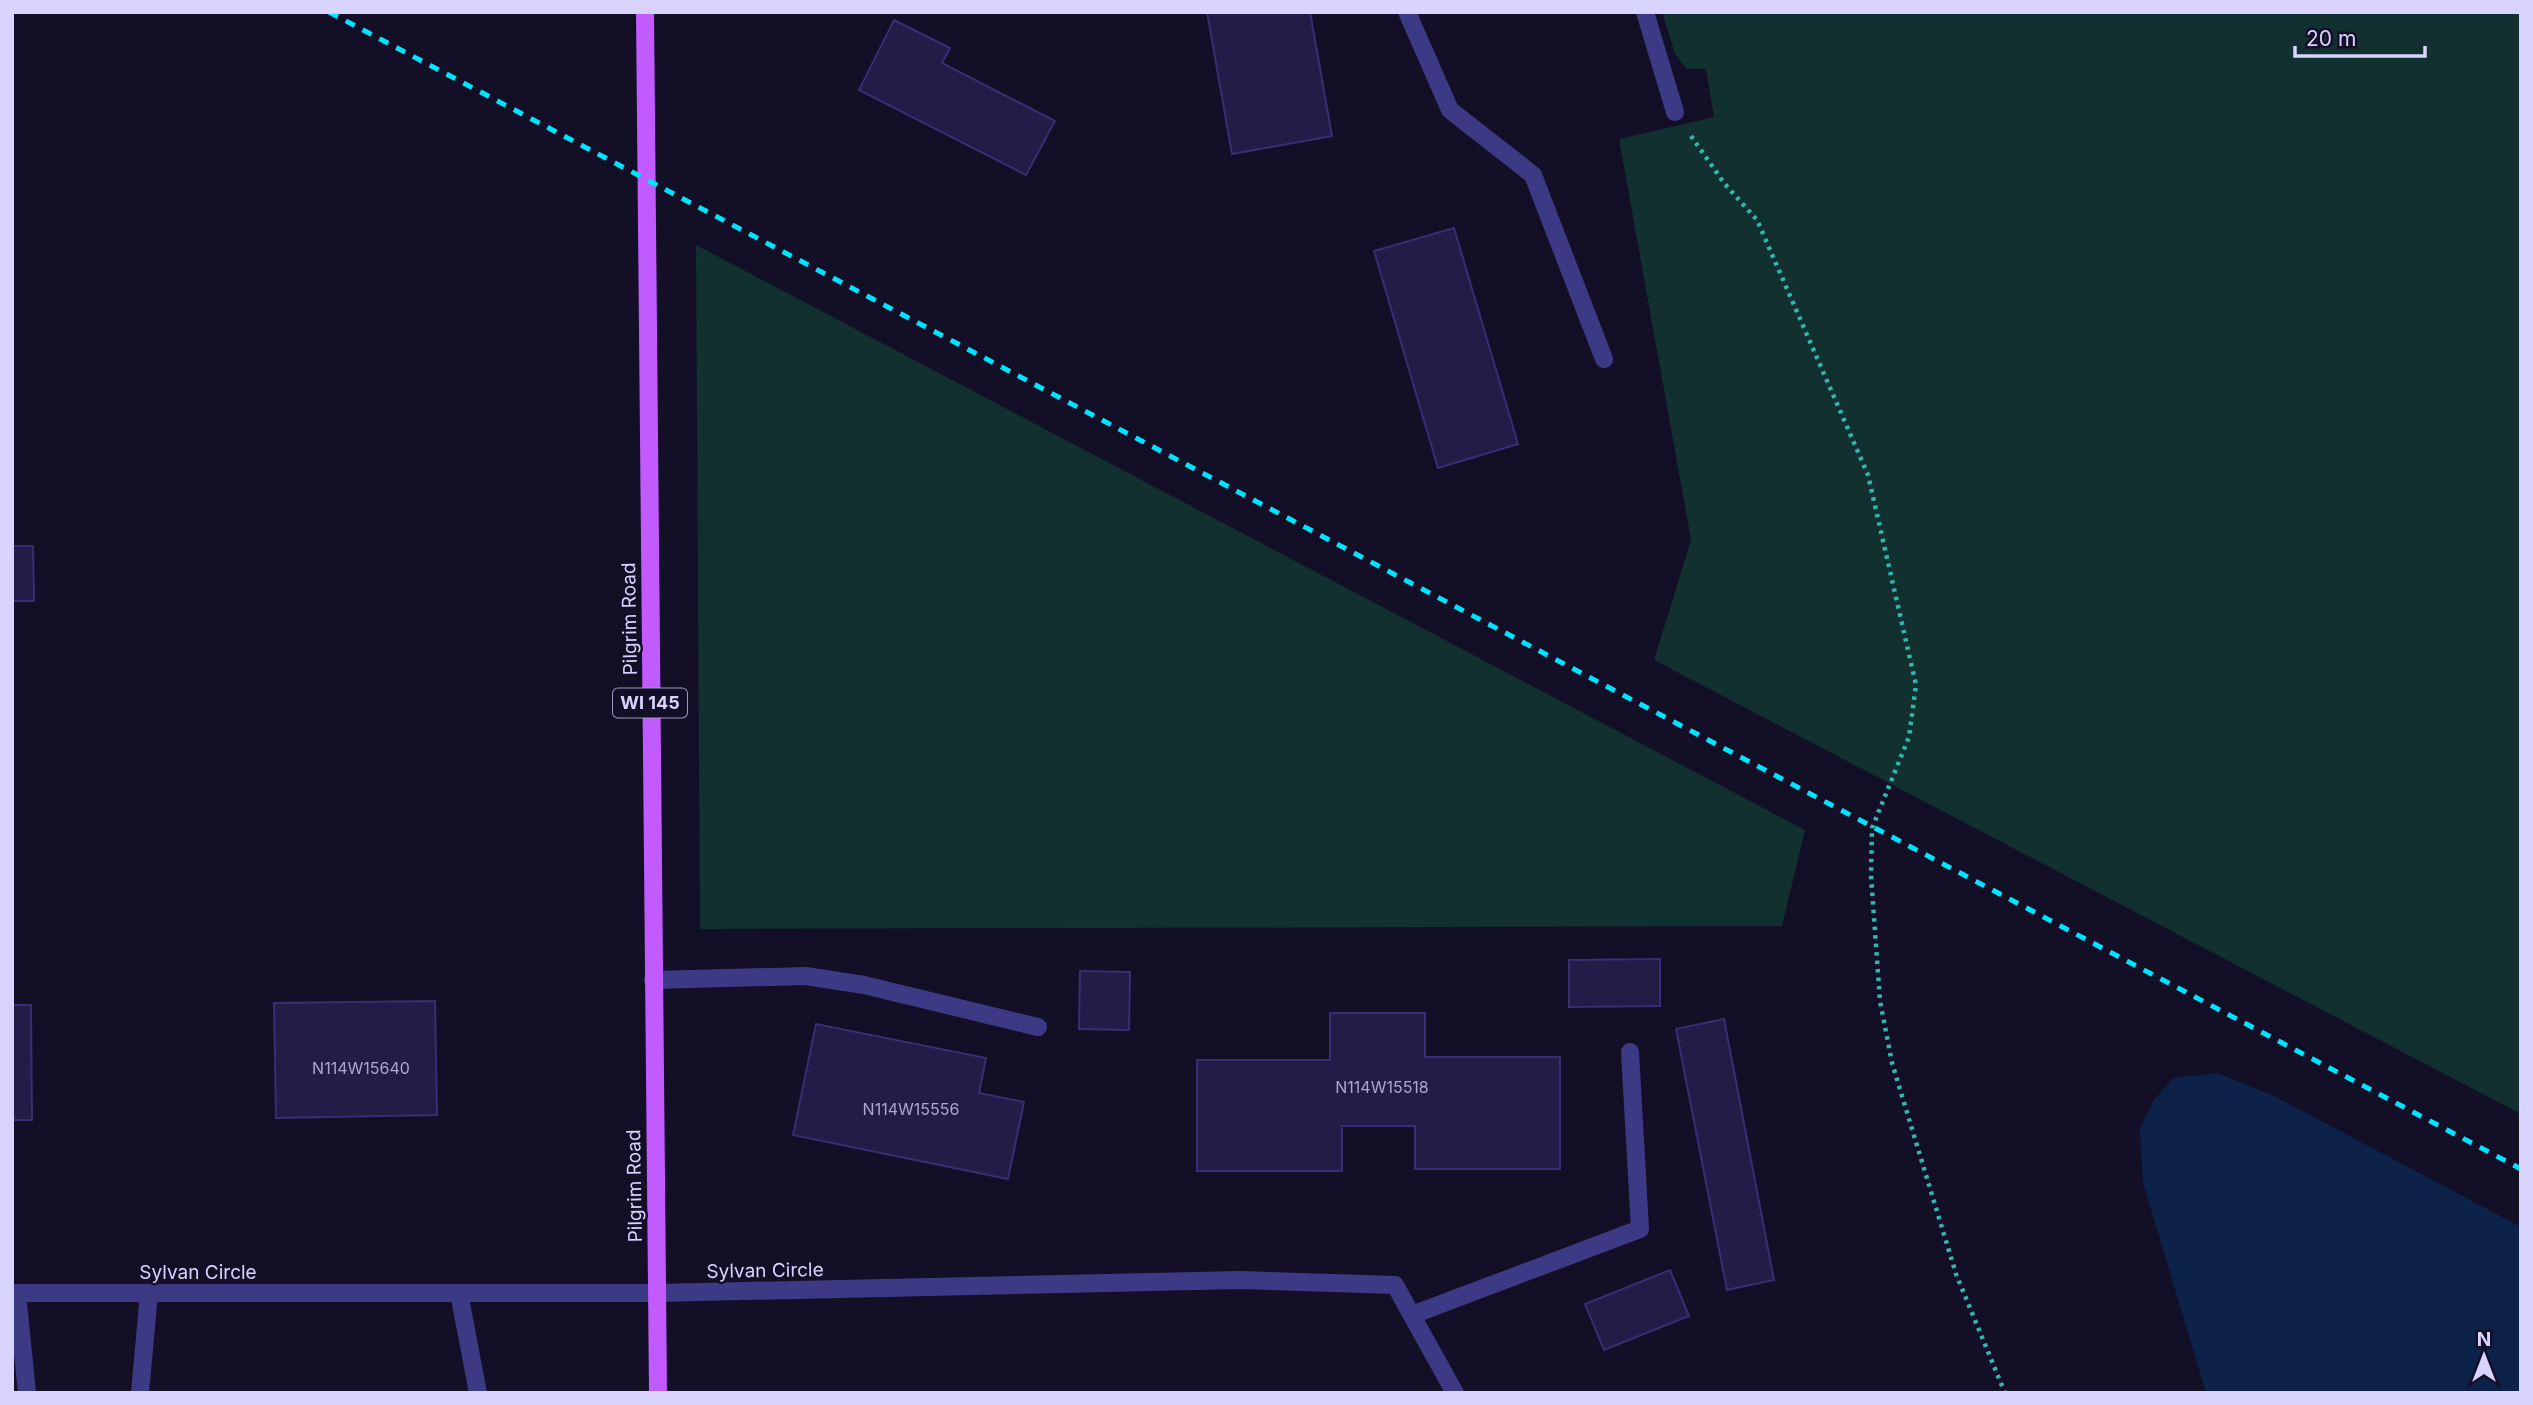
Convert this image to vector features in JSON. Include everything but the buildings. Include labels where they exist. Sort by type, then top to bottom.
[{"type":"main road","name":"Pilgrim Road","points":[[645,12],[658,1393]]},
{"type":"street","points":[[1407,12],[1450,110],[1533,175],[1604,359]]},
{"type":"street","points":[[1645,12],[1675,112]]},
{"type":"street","points":[[653,980],[806,976],[864,985],[1038,1027]]},
{"type":"street","points":[[1412,1315],[1640,1229],[1630,1052]]},
{"type":"street","name":"Sylvan Circle","points":[[14,1293],[657,1293],[1240,1280],[1395,1285],[1455,1393]]},
{"type":"street","points":[[14,1293],[27,1393]]},
{"type":"street","points":[[140,1393],[149,1293]]},
{"type":"street","points":[[459,1293],[478,1393]]},
{"type":"path","points":[[1675,112],[1724,183],[1757,220],[1868,475],[1916,685],[1909,737],[1872,828],[1871,876],[1880,1001],[1892,1063],[1956,1274],[2005,1393]]},
{"type":"green space","points":[[1662,12],[2521,12],[2521,1114],[1654,660],[1691,540],[1619,139],[1714,117],[1706,69],[1687,69],[1675,54]]},
{"type":"green space","points":[[696,245],[1805,830],[1782,926],[700,929]]},
{"type":"water","points":[[2217,1073],[2274,1096],[2521,1227],[2521,1393],[2206,1393],[2143,1183],[2140,1129],[2153,1101],[2174,1078]]},
{"type":"railway","points":[[329,12],[2521,1169]]}]
